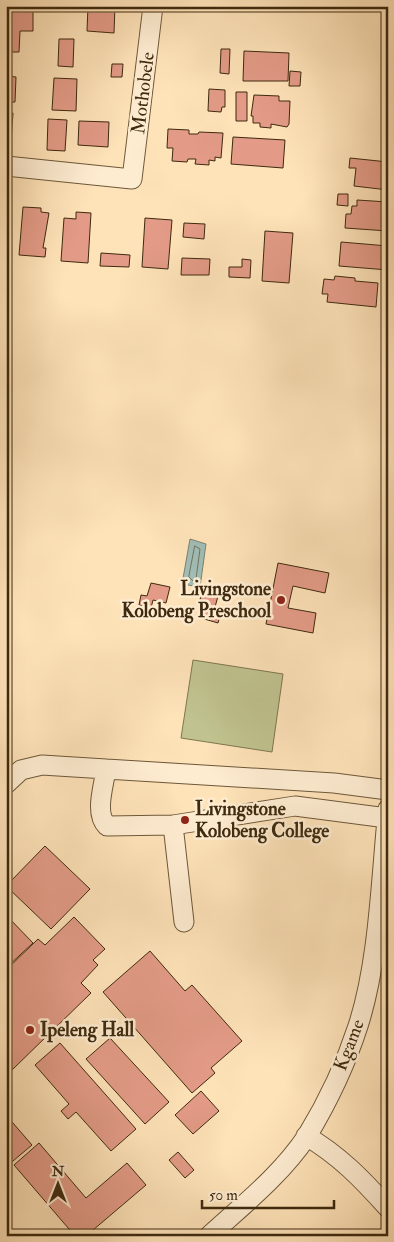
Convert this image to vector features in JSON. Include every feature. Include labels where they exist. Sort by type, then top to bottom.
[{"type":"street","name":"Mothobele","points":[[6,166],[132,179],[153,6]]},
{"type":"street","points":[[6,784],[21,770],[42,765],[334,783],[388,790]]},
{"type":"street","points":[[106,769],[101,810],[102,821],[107,826],[173,825],[295,806],[387,813]]},
{"type":"street","name":"Kgame","points":[[209,1236],[281,1167],[306,1136],[328,1096],[358,1026],[376,932],[387,813]]},
{"type":"street","points":[[173,825],[184,922]]},
{"type":"street","points":[[306,1136],[335,1154],[354,1170],[388,1208]]},
{"type":"green space","points":[[193,660],[283,674],[272,752],[181,738]]},
{"type":"water","points":[[190,539],[206,544],[200,587],[182,584]]},
{"type":"building","points":[[9,6],[33,6],[33,31],[20,31],[19,52],[6,52],[6,11],[9,11]]},
{"type":"building","points":[[88,6],[115,6],[114,33],[87,31]]},
{"type":"building","points":[[59,39],[74,39],[73,67],[58,66]]},
{"type":"building","points":[[221,49],[230,49],[229,74],[220,73]]},
{"type":"building","points":[[244,51],[289,53],[288,81],[243,81]]},
{"type":"building","points":[[112,64],[123,64],[122,77],[111,77]]},
{"type":"building","points":[[290,71],[301,72],[300,86],[289,86]]},
{"type":"building","points":[[6,76],[16,77],[15,102],[6,102]]},
{"type":"building","points":[[54,78],[77,79],[76,111],[52,110]]},
{"type":"building","points":[[209,89],[225,90],[225,107],[222,107],[221,112],[208,111]]},
{"type":"building","points":[[236,92],[247,92],[247,121],[236,121]]},
{"type":"building","points":[[254,95],[279,96],[279,101],[290,101],[289,124],[287,127],[271,124],[271,128],[260,127],[260,123],[253,123],[253,116],[251,116]]},
{"type":"building","points":[[6,112],[13,113],[11,141],[6,141]]},
{"type":"building","points":[[48,119],[67,120],[65,151],[47,150]]},
{"type":"building","points":[[79,121],[109,122],[108,147],[78,145]]},
{"type":"building","points":[[168,129],[189,130],[189,134],[198,134],[199,132],[223,133],[221,158],[215,157],[215,161],[209,160],[209,165],[195,164],[196,159],[188,159],[187,162],[172,161],[173,148],[167,148]]},
{"type":"building","points":[[233,137],[285,140],[283,168],[231,164]]},
{"type":"building","points":[[350,158],[388,162],[388,190],[354,186],[356,168],[349,168]]},
{"type":"building","points":[[338,194],[348,194],[348,206],[337,205]]},
{"type":"building","points":[[357,200],[388,202],[388,231],[345,228],[346,214],[351,214],[352,206],[357,206]]},
{"type":"building","points":[[6,202],[9,203],[6,243]]},
{"type":"building","points":[[23,207],[41,208],[41,212],[49,213],[43,248],[46,248],[45,257],[19,255]]},
{"type":"building","points":[[76,212],[91,213],[88,263],[61,261],[64,218],[76,219]]},
{"type":"building","points":[[145,218],[172,220],[168,269],[142,267]]},
{"type":"building","points":[[184,223],[205,224],[204,239],[183,237]]},
{"type":"building","points":[[265,231],[293,233],[289,283],[262,281]]},
{"type":"building","points":[[341,242],[388,246],[388,270],[339,266]]},
{"type":"building","points":[[101,253],[130,255],[129,267],[100,266]]},
{"type":"building","points":[[182,258],[210,259],[209,275],[181,275]]},
{"type":"building","points":[[242,259],[251,260],[250,278],[229,277],[229,267],[242,267]]},
{"type":"building","points":[[335,276],[355,278],[355,281],[378,283],[376,307],[327,302],[328,294],[322,294],[324,279],[334,280]]},
{"type":"building","name":"Livingstone Kolobeng Preschool","points":[[278,563],[329,573],[325,593],[293,586],[288,608],[316,613],[313,633],[266,624]]},
{"type":"building","points":[[151,583],[170,587],[166,603],[153,600],[151,608],[139,605],[141,595],[147,596]]},
{"type":"building","points":[[208,586],[220,589],[215,607],[222,609],[218,623],[201,618],[204,606],[199,605],[201,595],[206,596]]},
{"type":"building","points":[[45,846],[90,889],[51,929],[6,886]]},
{"type":"building","points":[[6,915],[33,943],[7,967],[6,966]]},
{"type":"building","name":"Ipeleng Hall","points":[[74,917],[105,949],[93,960],[98,965],[81,983],[91,993],[11,1071],[6,1066],[6,970],[38,939],[45,945]]},
{"type":"building","points":[[150,951],[185,991],[192,985],[242,1041],[211,1068],[215,1073],[192,1093],[103,992]]},
{"type":"building","points":[[110,1038],[169,1102],[145,1124],[86,1059]]},
{"type":"building","points":[[60,1043],[136,1129],[111,1151],[76,1112],[68,1119],[61,1111],[69,1104],[35,1065]]},
{"type":"building","points":[[201,1091],[219,1111],[193,1134],[175,1115]]},
{"type":"building","points":[[6,1115],[32,1145],[7,1166],[6,1165]]},
{"type":"building","points":[[39,1143],[86,1198],[127,1163],[146,1185],[86,1236],[75,1236],[14,1165]]},
{"type":"building","points":[[178,1152],[194,1170],[185,1178],[169,1160]]},
{"type":"place","name":"Livingstone Kolobeng Preschool","points":[[281,600]]},
{"type":"place","name":"Livingstone Kolobeng College","points":[[185,820]]},
{"type":"place","name":"Ipeleng Hall","points":[[30,1030]]}]
